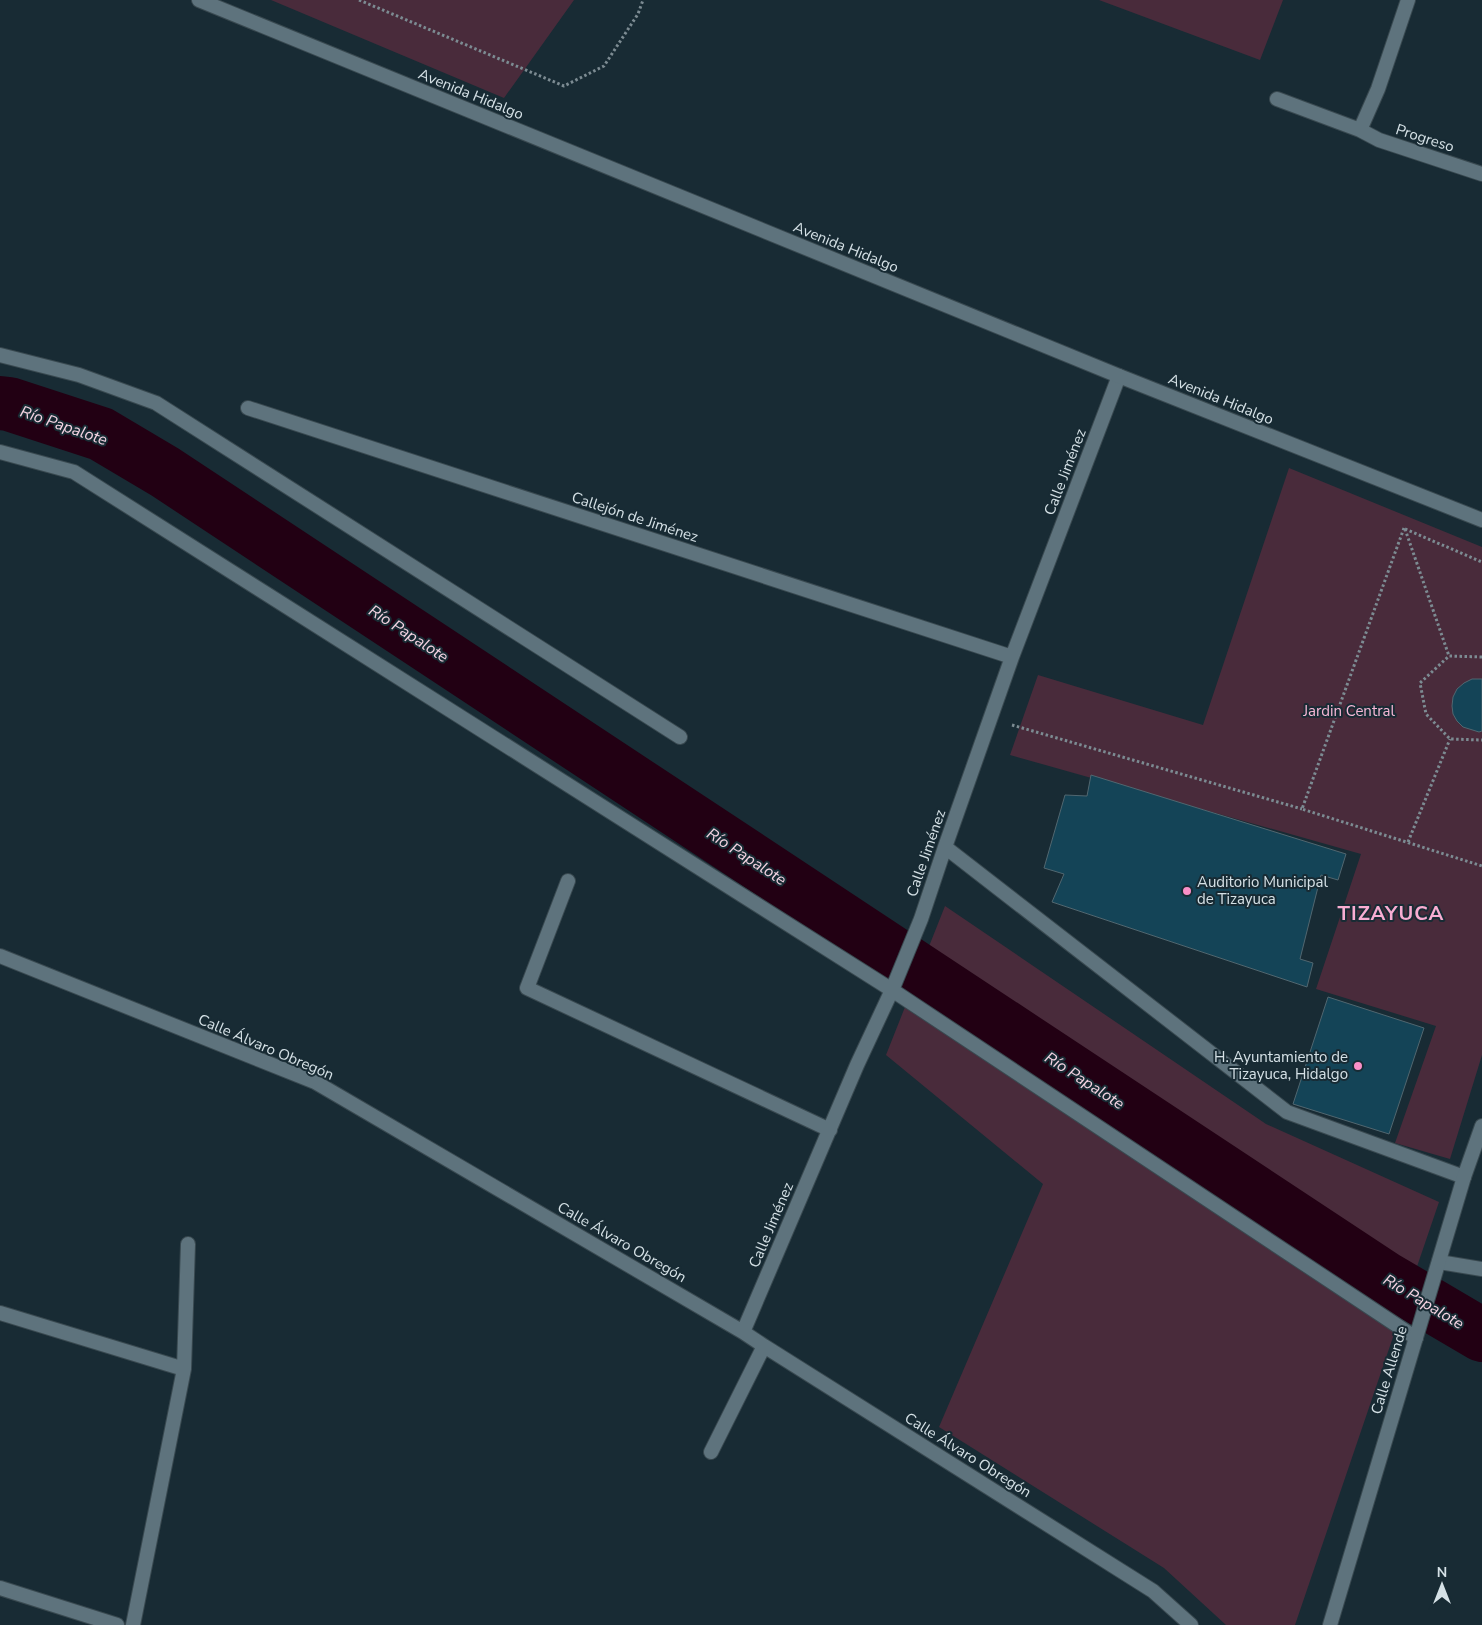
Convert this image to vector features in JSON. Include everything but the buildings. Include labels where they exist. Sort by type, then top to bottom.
[{"type":"street","name":"Avenida Hidalgo","points":[[199,0],[1119,376],[1482,520]]},
{"type":"street","points":[[1360,130],[1378,89],[1408,0]]},
{"type":"street","name":"Progreso","points":[[1276,99],[1360,130],[1378,140],[1482,174]]},
{"type":"street","points":[[0,355],[80,375],[156,403],[680,737]]},
{"type":"street","name":"Calle Jiménez","points":[[743,1332],[921,919],[1012,656],[1119,376]]},
{"type":"street","name":"Callejón de Jiménez","points":[[248,408],[1012,656]]},
{"type":"street","points":[[0,452],[74,472],[892,990],[1416,1338]]},
{"type":"street","points":[[945,847],[1287,1112],[1464,1177]]},
{"type":"street","points":[[568,881],[527,988],[830,1130]]},
{"type":"street","name":"Calle Álvaro Obregón","points":[[0,956],[315,1082],[743,1332],[1153,1591],[1191,1625]]},
{"type":"street","name":"Calle Allende","points":[[1330,1625],[1464,1177],[1482,1126]]},
{"type":"street","points":[[133,1625],[184,1369],[188,1244]]},
{"type":"street","points":[[1439,1262],[1482,1269]]},
{"type":"street","points":[[0,1313],[184,1369]]},
{"type":"street","points":[[711,1452],[764,1346]]},
{"type":"street","points":[[0,1588],[117,1625]]},
{"type":"path","points":[[359,0],[564,86],[604,66],[638,14],[643,0]]},
{"type":"path","points":[[1404,528],[1482,562]]},
{"type":"path","points":[[1404,528],[1449,656]]},
{"type":"path","points":[[1302,809],[1404,528]]},
{"type":"path","points":[[1482,657],[1449,656],[1420,683],[1426,714],[1450,738],[1482,740]]},
{"type":"path","points":[[991,719],[1302,809],[1482,866]]},
{"type":"path","points":[[1408,842],[1450,738]]},
{"type":"green space","points":[[271,0],[574,0],[504,98]]},
{"type":"green space","points":[[1099,0],[1283,0],[1260,60]]},
{"type":"green space","name":"Jardin Central","points":[[1289,468],[1482,547],[1482,1055],[1450,1159],[1395,1143],[1436,1026],[1316,989],[1361,854],[1010,755],[1038,675],[1203,725]]},
{"type":"green space","points":[[945,906],[1266,1124],[1439,1202],[1295,1625],[1226,1625],[1164,1568],[939,1427],[1043,1184],[886,1055]]},
{"type":"waterway","name":"Río Papalote","points":[[0,403],[9,404],[101,434],[165,472],[1385,1278],[1482,1335]]},
{"type":"place","name":"Auditorio Municipal de Tizayuca","points":[[1187,891]]},
{"type":"place","name":"H. Ayuntamiento de Tizayuca, Hidalgo","points":[[1358,1066]]},
{"type":"district","name":"TIZAYUCA","points":[[1391,913]]}]
